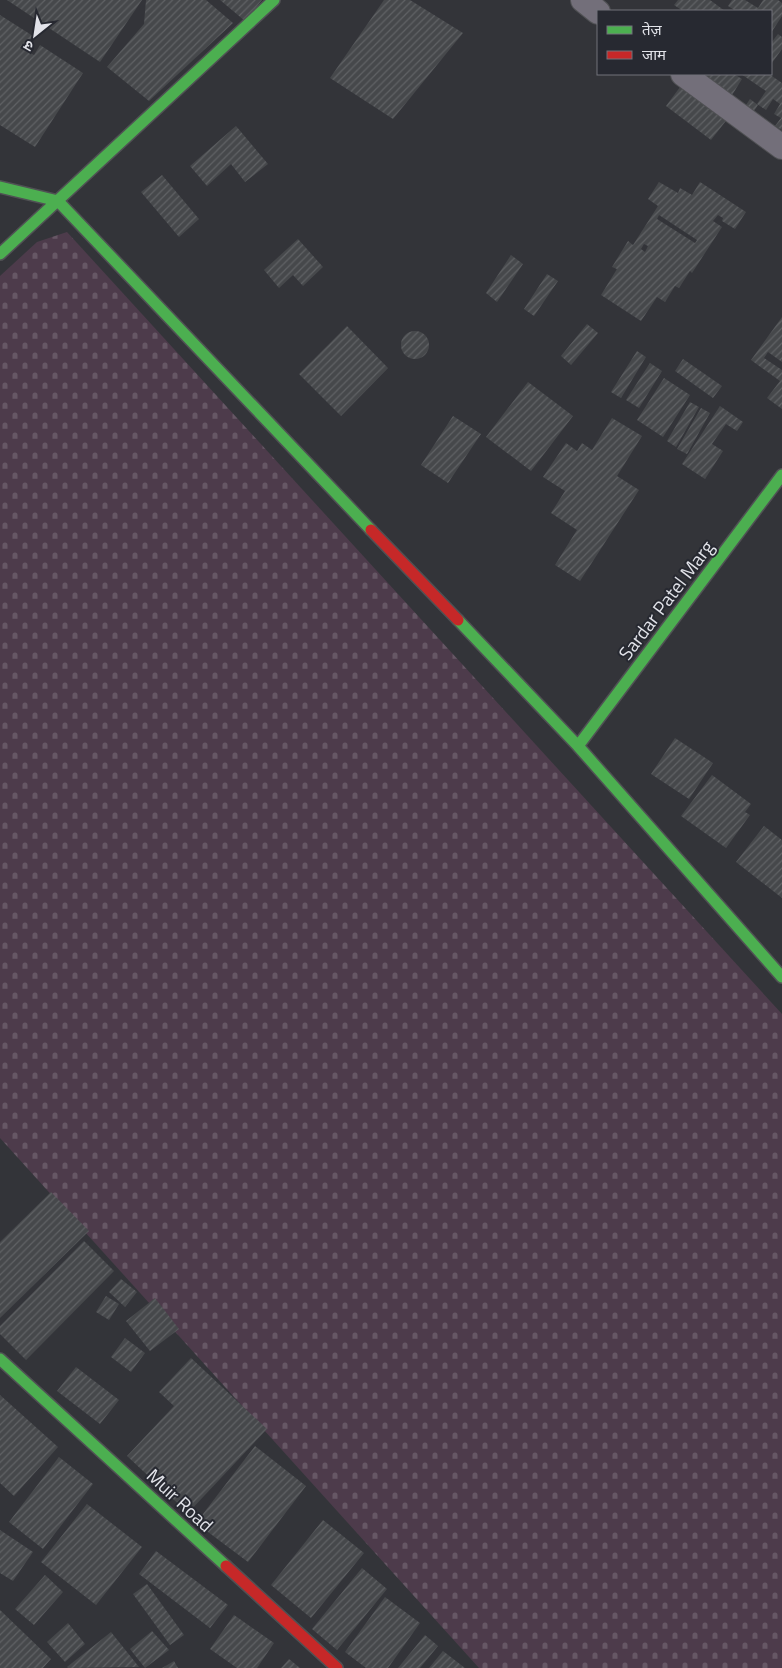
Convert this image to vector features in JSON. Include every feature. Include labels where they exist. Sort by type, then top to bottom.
[{"type":"street","points":[[0,254],[274,0]]},
{"type":"street","points":[[583,0],[597,11]]},
{"type":"street","points":[[684,75],[782,147]]},
{"type":"street","points":[[0,187],[58,201],[578,746],[782,977]]},
{"type":"street","name":"Sardar Patel Marg","points":[[578,746],[782,475]]},
{"type":"street","name":"Muir Road","points":[[0,1359],[337,1668]]},
{"type":"green space","points":[[67,232],[782,1014],[782,1668],[479,1668],[0,1138],[0,276],[37,242]]},
{"type":"building","points":[[7,0],[142,0],[100,62]]},
{"type":"building","points":[[146,0],[206,0],[233,23],[149,101],[107,67],[144,24]]},
{"type":"building","points":[[220,0],[262,0],[245,21]]},
{"type":"building","points":[[384,0],[410,0],[463,33],[393,119],[330,78]]},
{"type":"building","points":[[678,0],[710,0],[724,10],[682,10],[674,5]]},
{"type":"building","points":[[732,0],[745,0],[758,8],[763,0],[778,0],[782,3],[782,16],[772,31],[772,10],[734,10],[728,6]]},
{"type":"building","points":[[0,15],[33,36],[24,49],[34,55],[40,45],[83,73],[35,147],[0,125]]},
{"type":"building","points":[[778,34],[782,37],[782,49],[772,63],[772,42]]},
{"type":"building","points":[[700,75],[736,75],[742,79],[729,100]]},
{"type":"building","points":[[742,75],[770,75],[782,83],[782,130],[775,126],[781,118],[774,114],[780,104],[773,99],[766,110],[757,104],[766,91]]},
{"type":"building","points":[[683,83],[729,117],[711,140],[666,106]]},
{"type":"building","points":[[750,99],[758,105],[754,111],[746,105]]},
{"type":"building","points":[[236,126],[268,164],[245,182],[231,164],[207,186],[190,166]]},
{"type":"building","points":[[162,175],[199,219],[179,237],[141,192]]},
{"type":"building","points":[[659,182],[678,193],[680,188],[692,195],[700,182],[746,212],[735,229],[722,221],[723,218],[718,215],[713,221],[722,227],[692,273],[690,271],[679,288],[675,286],[665,302],[657,297],[641,321],[601,295],[617,269],[612,267],[628,241],[633,245],[658,206],[648,199]],"holes":[[[659,215],[697,240],[695,243],[657,219]],[[644,244],[648,246],[645,252],[641,249]]]},
{"type":"building","points":[[298,239],[323,267],[303,286],[293,275],[279,288],[264,270]]},
{"type":"building","points":[[511,255],[523,264],[497,302],[486,293]]},
{"type":"building","points":[[547,274],[558,281],[534,316],[524,309]]},
{"type":"building","points":[[782,317],[782,362],[768,352],[764,358],[782,370],[782,409],[767,398],[780,381],[751,360]]},
{"type":"building","points":[[587,324],[598,333],[571,365],[561,356]]},
{"type":"building","points":[[347,326],[388,368],[341,416],[299,374]]},
{"type":"building","points":[[415,331],[425,335],[429,345],[425,355],[415,359],[405,355],[401,345],[405,335]]},
{"type":"building","points":[[637,351],[646,357],[621,398],[611,392]]},
{"type":"building","points":[[683,359],[722,386],[713,398],[675,371]]},
{"type":"building","points":[[650,363],[662,371],[639,408],[626,400]]},
{"type":"building","points":[[664,378],[690,395],[663,437],[637,420]]},
{"type":"building","points":[[528,382],[573,416],[531,471],[486,437]]},
{"type":"building","points":[[690,402],[699,407],[676,447],[667,441]]},
{"type":"building","points":[[720,406],[743,422],[737,431],[726,424],[712,444],[723,451],[705,479],[682,464]]},
{"type":"building","points":[[701,408],[710,413],[687,454],[677,449]]},
{"type":"building","points":[[453,416],[481,434],[448,483],[421,465]]},
{"type":"building","points":[[612,418],[642,436],[617,476],[639,490],[580,581],[555,565],[577,530],[551,513],[565,491],[543,477],[566,443],[577,451],[582,443],[592,450]]},
{"type":"building","points":[[675,738],[713,763],[689,799],[651,774]]},
{"type":"building","points":[[712,775],[751,804],[745,812],[750,815],[726,848],[681,816]]},
{"type":"building","points":[[764,826],[782,840],[782,898],[736,862]]},
{"type":"building","points":[[51,1192],[89,1231],[0,1318],[0,1242]]},
{"type":"building","points":[[84,1241],[114,1271],[26,1360],[0,1334],[0,1326]]},
{"type":"building","points":[[121,1279],[137,1292],[125,1307],[109,1292]]},
{"type":"building","points":[[106,1296],[119,1304],[109,1320],[96,1312]]},
{"type":"building","points":[[155,1298],[179,1329],[150,1351],[126,1321]]},
{"type":"building","points":[[125,1338],[145,1353],[131,1372],[111,1357]]},
{"type":"building","points":[[191,1358],[267,1429],[188,1513],[127,1456],[174,1406],[159,1392]]},
{"type":"building","points":[[76,1367],[119,1400],[100,1424],[57,1391]]},
{"type":"building","points":[[0,1395],[58,1447],[14,1496],[0,1483]]},
{"type":"building","points":[[255,1446],[306,1486],[248,1562],[196,1523]]},
{"type":"building","points":[[59,1457],[93,1484],[43,1549],[9,1522]]},
{"type":"building","points":[[87,1504],[142,1547],[96,1605],[41,1562]]},
{"type":"building","points":[[323,1520],[364,1553],[311,1618],[271,1585]]},
{"type":"building","points":[[0,1530],[33,1552],[13,1581],[0,1573]]},
{"type":"building","points":[[156,1551],[228,1605],[210,1628],[139,1574]]},
{"type":"building","points":[[362,1568],[387,1589],[337,1650],[312,1629]]},
{"type":"building","points":[[45,1575],[63,1592],[34,1625],[15,1609]]},
{"type":"building","points":[[147,1584],[184,1635],[170,1645],[133,1594]]},
{"type":"building","points":[[385,1597],[420,1623],[388,1668],[366,1668],[345,1652]]},
{"type":"building","points":[[0,1610],[51,1659],[43,1668],[0,1668]]},
{"type":"building","points":[[234,1615],[274,1643],[257,1668],[237,1668],[210,1649]]},
{"type":"building","points":[[68,1623],[85,1644],[65,1662],[47,1642]]},
{"type":"building","points":[[152,1631],[169,1650],[145,1668],[130,1649]]},
{"type":"building","points":[[111,1632],[139,1667],[67,1667]]},
{"type":"building","points":[[425,1635],[438,1646],[420,1668],[398,1668]]},
{"type":"building","points":[[443,1651],[465,1668],[429,1668]]},
{"type":"building","points":[[289,1659],[300,1668],[281,1668]]},
{"type":"building","points":[[174,1661],[178,1668],[162,1668]]},
{"type":"traffic: fast","points":[[0,254],[274,0]]},
{"type":"traffic: fast","points":[[0,187],[58,201],[371,530]]},
{"type":"traffic: fast","points":[[578,746],[782,475]]},
{"type":"traffic: fast","points":[[458,620],[578,746],[782,977]]},
{"type":"traffic: fast","points":[[0,1359],[226,1566]]},
{"type":"traffic: jam","points":[[371,530],[458,620]]},
{"type":"traffic: jam","points":[[226,1566],[337,1668]]}]
